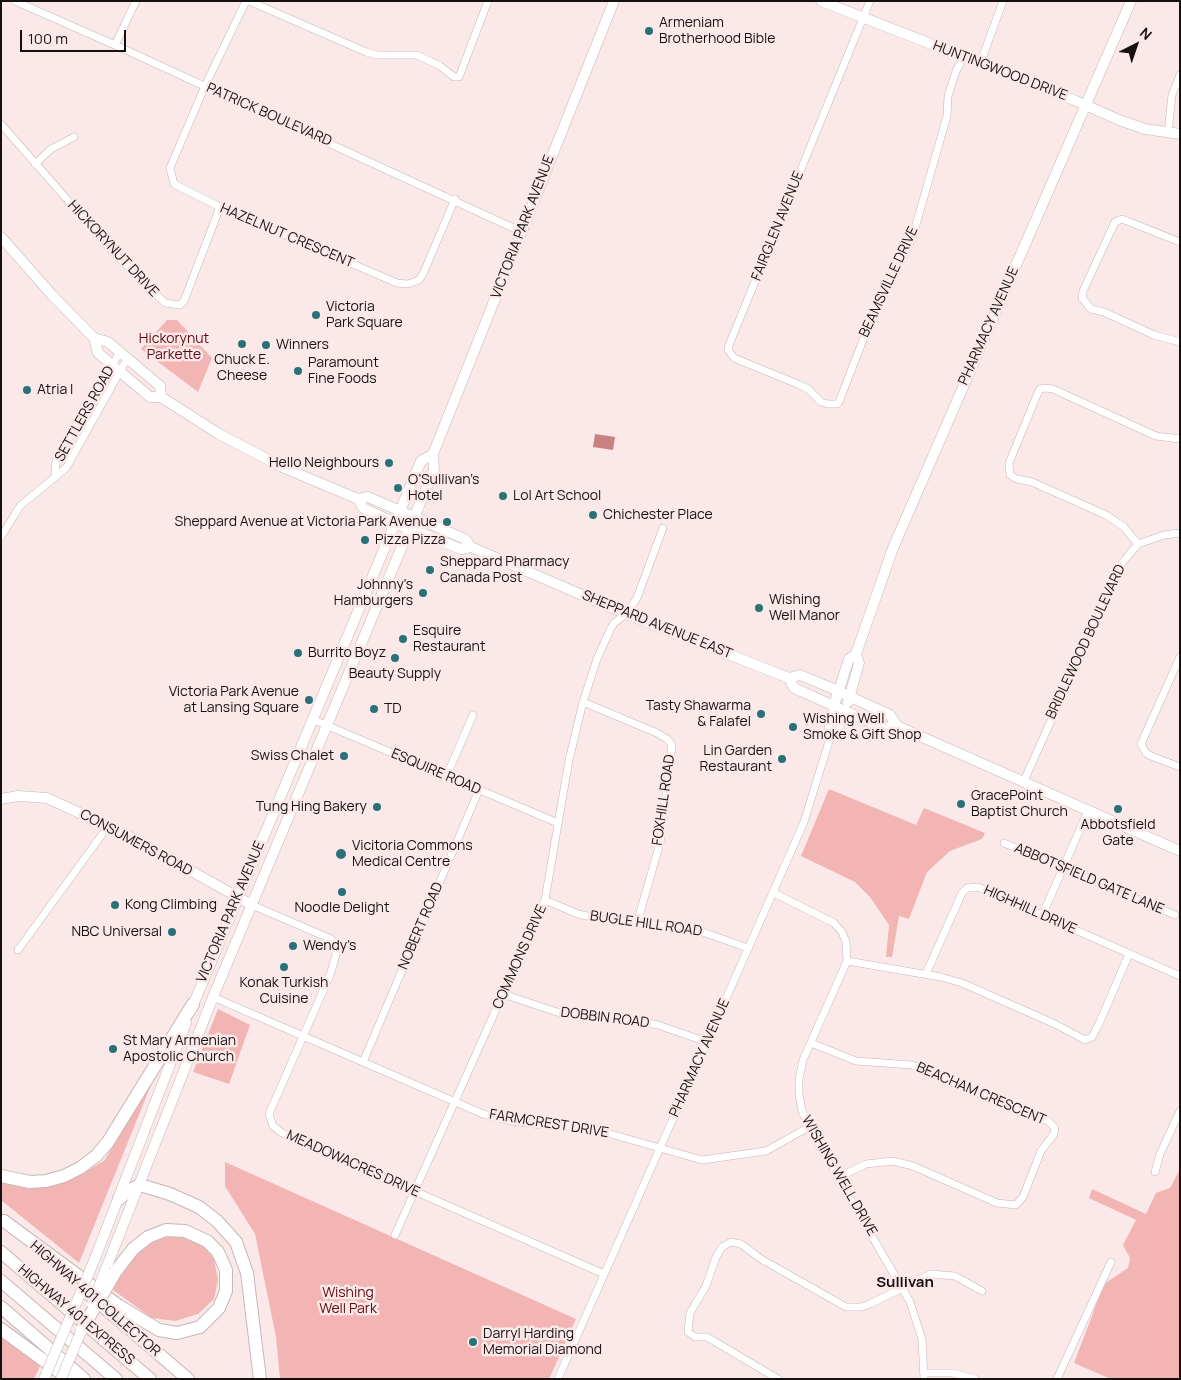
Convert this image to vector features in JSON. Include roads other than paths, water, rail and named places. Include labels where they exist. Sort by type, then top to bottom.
[{"type":"highway","points":[[1,1176],[30,1182],[46,1181],[64,1176],[80,1168],[96,1156],[108,1142],[193,1004]]},
{"type":"highway","points":[[119,1199],[128,1190],[140,1185],[170,1194],[199,1207],[218,1220],[236,1242],[246,1273],[260,1379]]},
{"type":"highway","points":[[3,1220],[119,1306],[159,1330],[177,1334],[200,1327],[219,1308],[226,1291],[226,1270],[218,1252],[208,1241],[185,1230],[166,1230],[148,1237],[110,1271],[82,1329]]},
{"type":"highway","name":"HIGHWAY 401 COLLECTOR","points":[[3,1220],[188,1379]]},
{"type":"highway","name":"HIGHWAY 401 EXPRESS","points":[[1,1252],[150,1379]]},
{"type":"highway","name":"HIGHWAY 401 EXPRESS","points":[[1,1281],[116,1379]]},
{"type":"highway","points":[[1,1307],[84,1379]]},
{"type":"highway","points":[[1,1329],[69,1379]]},
{"type":"main road","name":"VICTORIA PARK AVENUE","points":[[110,1271],[140,1185],[213,997],[434,470],[433,454],[614,1]]},
{"type":"main road","name":"HUNTINGWOOD DRIVE","points":[[821,1],[1086,105],[1119,120],[1145,129],[1180,134]]},
{"type":"main road","name":"PHARMACY AVENUE","points":[[834,705],[849,659],[856,654],[893,548],[1131,1]]},
{"type":"main road","name":"SHEPPARD AVENUE EAST","points":[[1,237],[52,295],[94,338],[98,353],[150,397],[161,396],[244,447],[282,467],[358,500],[363,508],[409,529],[461,549],[470,547]]},
{"type":"main road","name":"SHEPPARD AVENUE EAST","points":[[94,338],[108,342],[160,386],[161,396]]},
{"type":"main road","name":"VICTORIA PARK AVENUE","points":[[44,1379],[119,1199],[193,1004],[237,898],[314,720],[421,461],[433,454]]},
{"type":"main road","name":"SHEPPARD AVENUE EAST","points":[[358,500],[368,498],[465,539],[470,547],[626,614],[789,678],[800,675],[890,715],[898,726],[1180,851]]},
{"type":"main road","name":"PHARMACY AVENUE","points":[[846,710],[859,663],[856,654]]},
{"type":"main road","name":"SHEPPARD AVENUE EAST","points":[[789,678],[794,688],[883,728],[898,726]]},
{"type":"main road","name":"CONSUMERS ROAD","points":[[1,799],[18,796],[47,798],[108,825],[237,898]]},
{"type":"main road","name":"MEADOWACRES DRIVE","points":[[237,898],[252,905]]},
{"type":"main road","points":[[61,1379],[82,1329]]},
{"type":"street","name":"PATRICK BOULEVARD","points":[[15,1],[522,232]]},
{"type":"street","points":[[115,45],[136,1]]},
{"type":"street","points":[[205,86],[248,1],[366,52],[377,55],[417,55],[440,66],[454,77],[459,77],[488,1]]},
{"type":"street","name":"FAIRGLEN AVENUE","points":[[821,402],[808,389],[734,358],[728,350],[870,1]]},
{"type":"street","points":[[980,64],[1003,1]]},
{"type":"street","name":"BEAMSVILLE DRIVE","points":[[821,402],[828,404],[839,402],[865,333],[912,239],[946,116],[948,96],[956,70],[964,57]]},
{"type":"street","points":[[1168,133],[1172,95],[1180,75]]},
{"type":"street","name":"HAZELNUT CRESCENT","points":[[205,86],[173,159],[170,174],[174,184],[181,189],[220,208],[397,283],[408,284],[419,280],[423,274],[455,200]]},
{"type":"street","name":"HICKORYNUT DRIVE","points":[[1,124],[114,254],[160,300],[170,305],[180,305],[184,301],[220,208]]},
{"type":"street","points":[[35,164],[51,150],[74,137]]},
{"type":"street","points":[[1180,242],[1122,219],[1116,222],[1083,291],[1082,298],[1091,309],[1104,312],[1154,335],[1180,342]]},
{"type":"street","name":"SETTLERS ROAD","points":[[1,537],[20,506],[66,468],[123,356]]},
{"type":"street","name":"SETTLERS ROAD","points":[[55,476],[56,460],[116,370]]},
{"type":"street","points":[[1180,439],[1156,436],[1053,389],[1045,388],[1040,389],[1036,395],[1009,463],[1010,474],[1016,479],[1032,482],[1106,515],[1124,527],[1138,544],[1164,535],[1180,533]]},
{"type":"street","points":[[626,614],[637,598],[663,528]]},
{"type":"street","name":"BRIDLEWOOD BOULEVARD","points":[[1023,783],[1116,572],[1138,544]]},
{"type":"street","name":"COMMONS DRIVE","points":[[395,1235],[545,900],[582,702],[597,659],[610,630],[614,623],[626,614]]},
{"type":"street","points":[[1180,657],[1141,744],[1146,753],[1151,756],[1180,767]]},
{"type":"street","name":"FOXHILL ROAD","points":[[582,702],[657,733],[667,739],[672,746],[660,843],[637,923]]},
{"type":"street","name":"PHARMACY AVENUE","points":[[558,1379],[804,822],[831,735],[828,728],[834,705]]},
{"type":"street","name":"PHARMACY AVENUE","points":[[831,735],[838,732],[846,710]]},
{"type":"street","points":[[447,775],[473,715]]},
{"type":"street","name":"ESQUIRE ROAD","points":[[314,720],[558,823]]},
{"type":"street","name":"NOBERT ROAD","points":[[363,1062],[479,790]]},
{"type":"street","points":[[1042,916],[1088,811]]},
{"type":"street","points":[[18,950],[108,825]]},
{"type":"street","name":"ABBOTSFIELD GATE LANE","points":[[1004,843],[1175,915]]},
{"type":"street","name":"HIGHHILL DRIVE","points":[[926,974],[962,893],[967,888],[978,886],[1180,976]]},
{"type":"street","name":"WISHING WELL DRIVE","points":[[774,893],[834,923],[842,932],[846,942],[846,961],[803,1060],[799,1079],[802,1111],[809,1127],[903,1287],[922,1339],[924,1376]]},
{"type":"street","name":"BUGLE HILL ROAD","points":[[545,900],[578,914],[637,923],[694,928],[748,948]]},
{"type":"street","name":"MEADOWACRES DRIVE","points":[[252,905],[331,939],[335,944],[336,955],[330,975],[269,1114],[273,1126],[282,1133],[604,1274]]},
{"type":"street","points":[[846,961],[926,974],[962,983],[1055,1024],[1085,1040],[1092,1037],[1099,1024],[1130,954]]},
{"type":"street","name":"DOBBIN ROAD","points":[[503,994],[560,1013],[630,1019],[658,1025],[707,1042]]},
{"type":"street","name":"FARMCREST DRIVE","points":[[213,997],[454,1102],[484,1114],[511,1120],[541,1125],[586,1127],[702,1160],[750,1155],[772,1149],[809,1127]]},
{"type":"street","name":"BEACHAM CRESCENT","points":[[811,1043],[856,1061],[912,1065],[1023,1113],[1048,1121],[1056,1128],[1042,1151],[1023,1197],[1016,1205],[997,1203],[913,1166],[893,1161],[866,1164],[840,1177]]},
{"type":"street","points":[[1155,1172],[1160,1154],[1180,1111]]},
{"type":"street","points":[[778,1379],[707,1338],[695,1337],[688,1332],[690,1313],[706,1286],[716,1257],[722,1247],[731,1242],[741,1244],[761,1259],[846,1307],[861,1307],[931,1274],[940,1273],[955,1276],[982,1290]]},
{"type":"street","points":[[1057,1379],[1111,1262]]},
{"type":"street","points":[[924,1376],[953,1373],[975,1379]]},
{"type":"place","name":"Armeniam Brotherhood Bible","points":[[649,31]]},
{"type":"place","name":"Victoria Park Square","points":[[316,315]]},
{"type":"place","name":"Chuck E. Cheese","points":[[242,344]]},
{"type":"place","name":"Winners","points":[[266,345]]},
{"type":"place","name":"Paramount Fine Foods","points":[[298,371]]},
{"type":"place","name":"Atria I","points":[[27,390]]},
{"type":"place","name":"Hello Neighbours","points":[[389,463]]},
{"type":"place","name":"O’Sullivan’s Hotel","points":[[398,488]]},
{"type":"place","name":"Lol Art School","points":[[503,496]]},
{"type":"place","name":"Chichester Place","points":[[593,515]]},
{"type":"place","name":"Sheppard Avenue at Victoria Park Avenue","points":[[447,522]]},
{"type":"place","name":"Pizza Pizza","points":[[365,540]]},
{"type":"place","name":"Sheppard Pharmacy Canada Post","points":[[430,570]]},
{"type":"place","name":"Johnny's Hamburgers","points":[[423,593]]},
{"type":"place","name":"Wishing Well Manor","points":[[759,608]]},
{"type":"place","name":"Esquire Restaurant","points":[[403,639]]},
{"type":"place","name":"Burrito Boyz","points":[[298,653]]},
{"type":"place","name":"Beauty Supply","points":[[395,658]]},
{"type":"place","name":"Victoria Park Avenue at Lansing Square","points":[[309,700]]},
{"type":"place","name":"TD","points":[[374,709]]},
{"type":"place","name":"Tasty Shawarma & Falafel","points":[[761,714]]},
{"type":"place","name":"Wishing Well Smoke & Gift Shop","points":[[793,727]]},
{"type":"place","name":"Swiss Chalet","points":[[344,756]]},
{"type":"place","name":"Lin Garden Restaurant","points":[[782,759]]},
{"type":"place","name":"GracePoint Baptist Church","points":[[961,804]]},
{"type":"place","name":"Tung Hing Bakery","points":[[377,807]]},
{"type":"place","name":"Abbotsfield Gate","points":[[1118,809]]},
{"type":"place","name":"Vicitoria Commons Medical Centre","points":[[341,854]]},
{"type":"place","name":"Noodle Delight","points":[[342,892]]},
{"type":"place","name":"Kong Climbing","points":[[115,905]]},
{"type":"place","name":"NBC Universal","points":[[172,932]]},
{"type":"place","name":"Wendy's","points":[[293,946]]},
{"type":"place","name":"Konak Turkish Cuisine","points":[[284,967]]},
{"type":"place","name":"St Mary Armenian Apostolic Church","points":[[113,1049]]},
{"type":"place","name":"Darryl Harding Memorial Diamond","points":[[473,1342]]},
{"type":"district","name":"Sullivan","points":[[905,1283]]},
{"type":"park label","name":"Hickorynut Parkette","points":[[174,348]]},
{"type":"park label","name":"Wishing Well Park","points":[[348,1302]]}]
